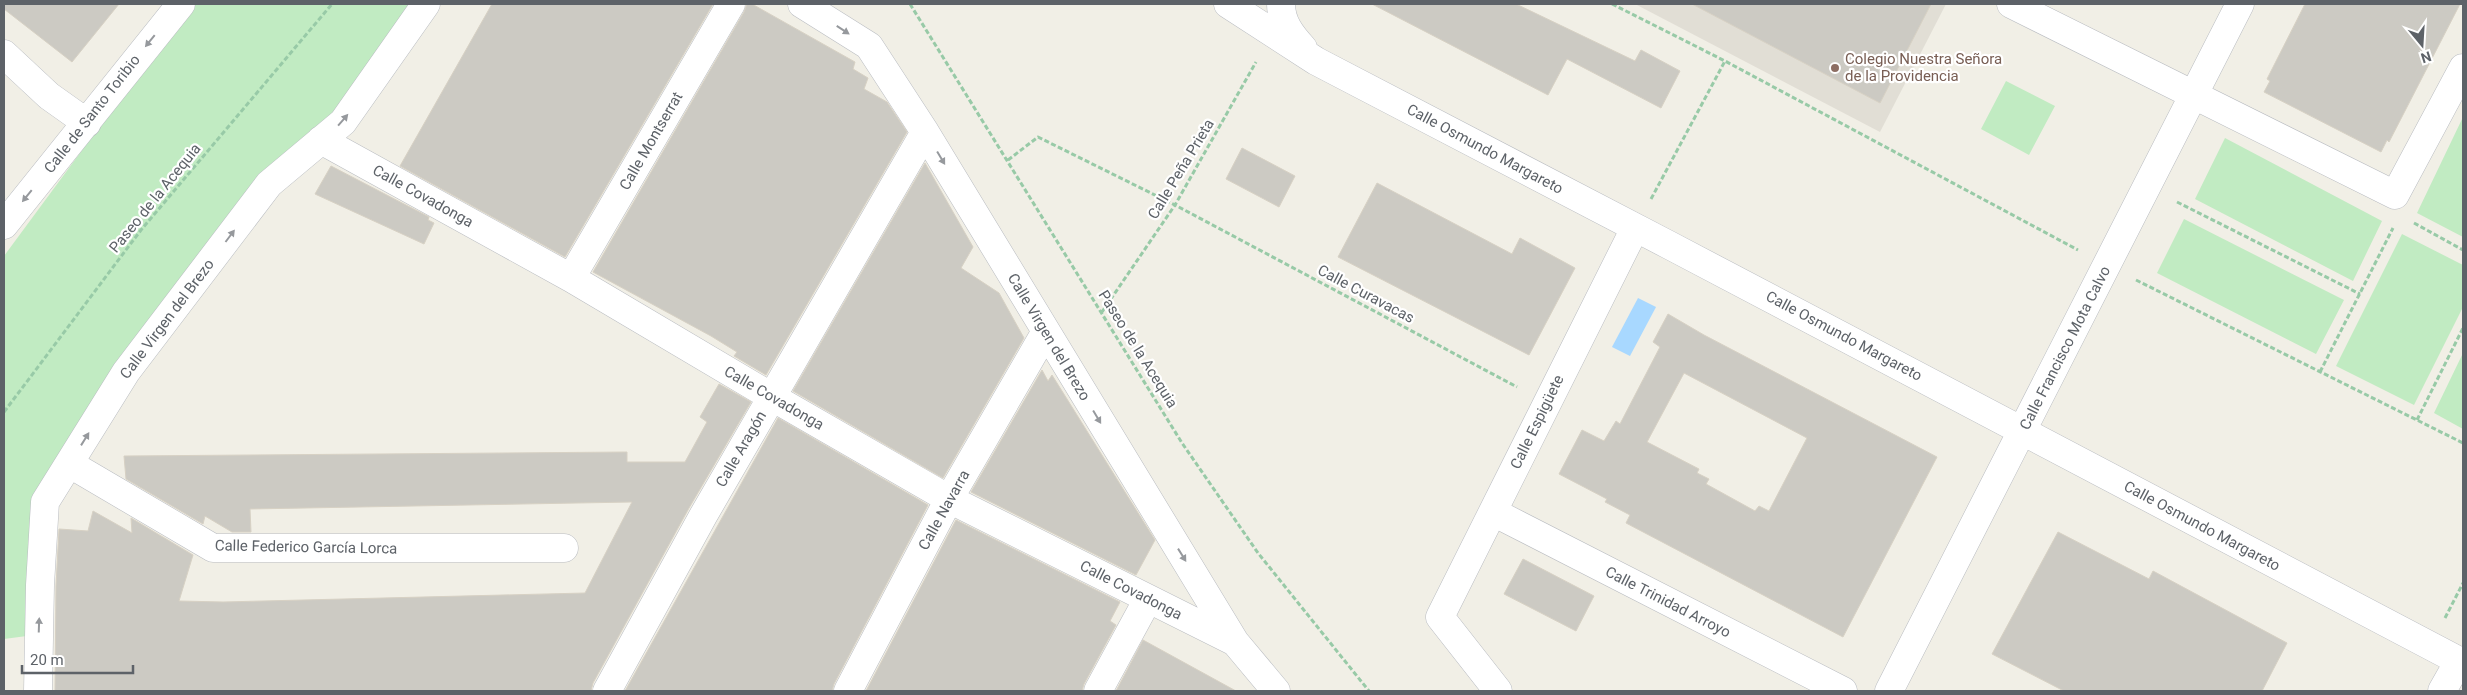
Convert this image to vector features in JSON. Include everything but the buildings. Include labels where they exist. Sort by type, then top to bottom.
[{"type":"street","name":"Calle de Santo Toribio","points":[[4,225],[87,123],[111,88],[181,4]]},
{"type":"street","name":"Calle Virgen del Brezo","points":[[38,691],[40,594],[45,502],[126,372],[269,184],[342,122],[426,4]]},
{"type":"street","name":"Calle Montserrat","points":[[571,278],[731,4]]},
{"type":"street","name":"Calle Virgen del Brezo","points":[[802,4],[869,46],[925,132],[1235,642],[1276,691]]},
{"type":"street","name":"Calle Osmundo Margareto","points":[[1228,4],[1316,62],[2461,662]]},
{"type":"street","points":[[1281,4],[1281,12],[1289,33],[1316,62]]},
{"type":"street","points":[[2011,4],[2395,195],[2463,68]]},
{"type":"street","name":"Calle Francisco Mota Calvo","points":[[1889,691],[1996,480],[2023,433],[2240,4]]},
{"type":"street","points":[[4,54],[49,96],[87,123]]},
{"type":"street","name":"Calle Aragón","points":[[607,691],[703,516],[925,132]]},
{"type":"street","name":"Calle Covadonga","points":[[321,140],[571,278],[772,398],[949,499],[1235,642]]},
{"type":"street","name":"Calle Espigüete","points":[[1498,691],[1440,617],[1635,228]]},
{"type":"street","name":"Calle Navarra","points":[[848,691],[949,499],[1046,332]]},
{"type":"street","name":"Calle Federico García Lorca","points":[[70,464],[213,548],[564,548]]},
{"type":"street","name":"Calle Trinidad Arroyo","points":[[1493,512],[1842,691]]},
{"type":"street","points":[[1098,691],[1148,598]]},
{"type":"street","points":[[2442,691],[2461,662]]},
{"type":"path","name":"Paseo de la Acequia","points":[[4,412],[141,230],[332,4]]},
{"type":"path","name":"Paseo de la Acequia","points":[[910,4],[1182,443],[1258,553],[1368,691]]},
{"type":"path","points":[[1612,4],[1725,61],[2107,265],[2463,443]]},
{"type":"path","name":"Calle Peña Prieta","points":[[1102,312],[1175,205],[1272,34]]},
{"type":"path","points":[[1635,228],[1725,61]]},
{"type":"path","name":"Calle Curavacas","points":[[1008,160],[1038,137],[1175,205],[1547,402]]},
{"type":"path","points":[[2146,187],[2360,294]]},
{"type":"path","points":[[2408,219],[2463,250]]},
{"type":"path","points":[[2320,372],[2395,224]]},
{"type":"path","points":[[2418,420],[2463,328]]},
{"type":"shaded area","name":"Colegio Nuestra Señora de la Providencia","points":[[1635,4],[1946,4],[1880,132]]},
{"type":"green space","points":[[190,4],[433,4],[67,440],[42,634],[4,639],[4,256]]},
{"type":"green space","points":[[2006,81],[2055,106],[2029,155],[1981,129]]},
{"type":"green space","points":[[2463,117],[2463,237],[2417,213]]},
{"type":"green space","points":[[2225,138],[2382,221],[2353,281],[2195,199]]},
{"type":"green space","points":[[2184,219],[2344,300],[2316,354],[2157,273]]},
{"type":"green space","points":[[2402,234],[2463,265],[2463,307],[2414,405],[2336,366]]},
{"type":"green space","points":[[2463,353],[2463,429],[2434,413]]},
{"type":"water","points":[[1638,298],[1656,307],[1630,356],[1612,347]]},
{"type":"place","name":"Colegio Nuestra Señora de la Providencia","points":[[1835,68]]}]
